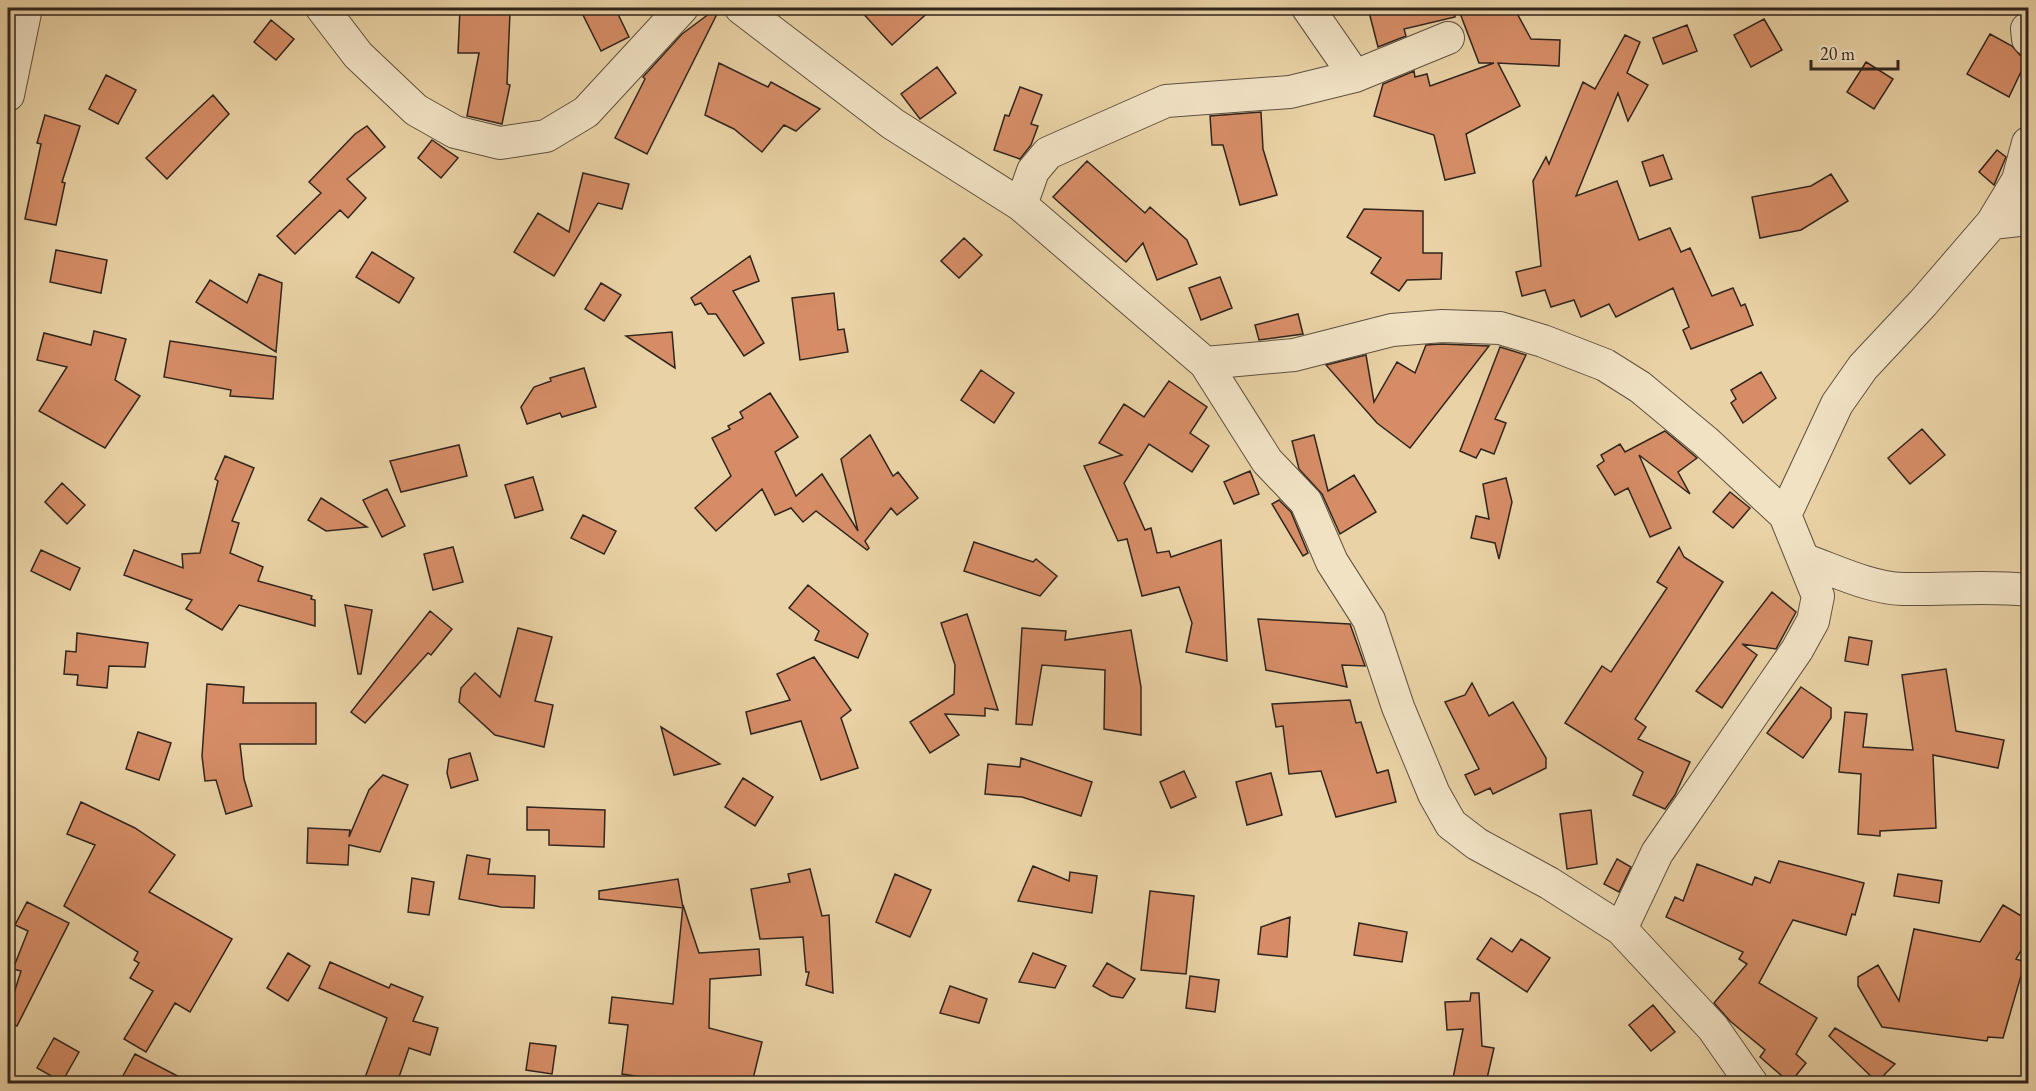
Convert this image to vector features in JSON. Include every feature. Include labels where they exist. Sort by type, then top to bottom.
[{"type":"street","points":[[8,94],[26,8]]},
{"type":"street","points":[[322,8],[358,55],[416,110],[455,132],[500,143],[546,136],[586,112],[682,8]]},
{"type":"street","points":[[741,8],[893,124],[1020,205],[1205,363],[1266,461],[1306,502],[1332,562],[1369,620],[1398,707],[1434,794],[1451,824],[1477,844],[1549,883],[1621,929],[1713,1028],[1752,1083]]},
{"type":"street","points":[[1308,8],[1355,76]]},
{"type":"street","points":[[1020,205],[1033,171],[1048,153],[1166,101],[1290,92],[1355,76],[1448,38]]},
{"type":"street","points":[[1785,515],[1837,404],[1863,367],[1923,303],[1992,223],[2018,180],[2028,143]]},
{"type":"street","points":[[1992,223],[2028,219]]},
{"type":"street","points":[[1205,363],[1294,355],[1392,330],[1442,326],[1500,328],[1543,341],[1605,365],[1640,387],[1705,441],[1785,515],[1818,596],[1813,621],[1797,650],[1657,853],[1621,929]]},
{"type":"street","points":[[1805,560],[1872,584],[1902,589],[1959,586],[2028,590]]},
{"type":"building","points":[[599,8],[615,8],[629,37],[601,51],[583,15]]},
{"type":"building","points":[[720,8],[647,154],[615,138],[645,79],[643,77],[682,34]]},
{"type":"building","points":[[858,8],[933,8],[892,45]]},
{"type":"building","points":[[1389,8],[1454,8],[1455,17],[1404,29],[1406,36],[1378,47],[1369,12]]},
{"type":"building","points":[[1458,8],[1514,8],[1531,39],[1560,40],[1559,66],[1498,63],[1520,106],[1466,134],[1475,173],[1445,180],[1434,135],[1374,116],[1383,84],[1414,71],[1415,77],[1427,74],[1430,86],[1494,63],[1479,63]]},
{"type":"building","points":[[460,9],[510,12],[507,84],[510,85],[502,124],[467,116],[479,53],[458,53]]},
{"type":"building","points":[[1764,19],[1782,50],[1751,67],[1734,35]]},
{"type":"building","points":[[271,20],[294,39],[276,60],[254,42]]},
{"type":"building","points":[[1687,25],[1697,51],[1663,64],[1653,38]]},
{"type":"building","points":[[1990,34],[2012,46],[2020,55],[2028,57],[2009,97],[1967,74]]},
{"type":"building","points":[[1625,35],[1640,42],[1627,73],[1648,85],[1628,121],[1618,93],[1576,196],[1617,181],[1639,240],[1670,228],[1681,252],[1690,248],[1712,296],[1733,288],[1741,306],[1745,304],[1753,325],[1691,349],[1683,330],[1689,327],[1673,288],[1616,317],[1609,304],[1581,317],[1574,300],[1551,307],[1545,290],[1522,296],[1516,272],[1541,266],[1533,181],[1546,157],[1549,164],[1583,82],[1595,89]]},
{"type":"building","points":[[1866,62],[1893,79],[1874,109],[1847,92]]},
{"type":"building","points":[[719,63],[768,87],[771,82],[820,109],[796,131],[784,125],[762,152],[734,129],[705,115]]},
{"type":"building","points":[[937,67],[956,93],[920,119],[901,94]]},
{"type":"building","points":[[106,75],[136,90],[118,124],[89,109]]},
{"type":"building","points":[[1020,87],[1042,95],[1031,124],[1038,126],[1031,145],[1020,159],[994,150],[1005,115],[1009,116]]},
{"type":"building","points":[[213,95],[229,114],[167,179],[146,158]]},
{"type":"building","points":[[1261,112],[1263,149],[1277,195],[1240,205],[1223,145],[1212,145],[1210,116]]},
{"type":"building","points":[[45,115],[80,126],[62,182],[65,183],[56,225],[25,219],[41,144],[37,143]]},
{"type":"building","points":[[367,126],[385,147],[347,179],[366,198],[348,218],[340,210],[295,254],[277,236],[321,193],[309,182],[355,134]]},
{"type":"building","points":[[432,140],[458,158],[441,178],[418,158]]},
{"type":"building","points":[[1997,150],[2006,157],[1994,185],[1979,172]]},
{"type":"building","points":[[1663,155],[1672,179],[1650,186],[1642,162]]},
{"type":"building","points":[[1087,161],[1145,213],[1150,207],[1187,240],[1197,264],[1157,280],[1143,243],[1126,262],[1053,197]]},
{"type":"building","points":[[583,173],[629,184],[622,209],[598,203],[554,276],[514,252],[538,213],[569,232]]},
{"type":"building","points":[[1831,174],[1848,201],[1801,230],[1760,238],[1752,197],[1811,186]]},
{"type":"building","points":[[1364,209],[1423,211],[1423,253],[1442,253],[1441,279],[1407,280],[1399,291],[1371,273],[1381,258],[1347,237]]},
{"type":"building","points":[[964,238],[982,255],[959,278],[941,261]]},
{"type":"building","points":[[56,250],[107,260],[101,293],[50,282]]},
{"type":"building","points":[[372,252],[414,278],[399,303],[356,277]]},
{"type":"building","points":[[750,256],[759,281],[733,291],[764,343],[744,356],[716,314],[708,314],[701,303],[695,305],[691,298]]},
{"type":"building","points":[[259,274],[282,283],[276,352],[196,302],[210,280],[247,303]]},
{"type":"building","points":[[1220,277],[1232,308],[1201,320],[1189,288]]},
{"type":"building","points":[[601,283],[621,295],[604,321],[585,309]]},
{"type":"building","points":[[834,293],[838,330],[844,329],[848,352],[800,360],[792,298]]},
{"type":"building","points":[[1298,314],[1303,334],[1259,340],[1255,325]]},
{"type":"building","points":[[94,331],[126,339],[115,380],[140,396],[105,448],[39,411],[67,367],[37,360],[44,333],[91,345]]},
{"type":"building","points":[[672,332],[675,368],[626,336]]},
{"type":"building","points":[[170,341],[276,357],[273,399],[230,396],[231,390],[164,377]]},
{"type":"building","points":[[1426,345],[1489,346],[1410,448],[1377,423],[1326,365],[1366,355],[1374,402],[1397,362],[1415,373]]},
{"type":"building","points":[[1500,347],[1526,355],[1495,419],[1506,423],[1494,454],[1481,449],[1476,458],[1460,451]]},
{"type":"building","points":[[584,368],[596,407],[562,417],[560,413],[527,424],[521,407],[534,387],[551,381],[550,378]]},
{"type":"building","points":[[981,370],[1014,393],[994,423],[961,400]]},
{"type":"building","points":[[1761,372],[1776,398],[1743,423],[1731,403],[1736,399],[1731,390]]},
{"type":"building","points":[[1169,381],[1207,407],[1190,433],[1209,446],[1192,472],[1149,444],[1124,483],[1145,530],[1151,528],[1157,553],[1169,551],[1171,557],[1221,540],[1227,661],[1186,652],[1192,623],[1179,587],[1142,596],[1127,539],[1118,541],[1084,466],[1122,455],[1099,443],[1124,404],[1144,417]]},
{"type":"building","points":[[770,393],[798,437],[775,452],[796,496],[822,474],[858,531],[841,459],[870,435],[893,476],[898,472],[918,498],[897,515],[891,508],[865,541],[869,548],[867,550],[816,511],[803,522],[791,508],[775,515],[762,489],[716,531],[695,508],[731,476],[712,438],[730,429],[728,426],[743,418],[740,412]]},
{"type":"building","points":[[1922,429],[1945,455],[1910,484],[1888,458]]},
{"type":"building","points":[[1665,431],[1697,458],[1678,472],[1690,494],[1639,455],[1671,528],[1650,537],[1628,488],[1615,495],[1597,466],[1604,461],[1601,455],[1620,444],[1625,452]]},
{"type":"building","points":[[1314,435],[1328,491],[1354,475],[1376,512],[1340,534],[1322,494],[1299,469],[1292,441]]},
{"type":"building","points":[[459,445],[467,476],[401,492],[390,461]]},
{"type":"building","points":[[225,456],[254,468],[232,521],[239,523],[230,553],[263,567],[258,581],[312,596],[311,599],[315,600],[315,626],[239,605],[222,630],[186,609],[192,600],[124,575],[134,550],[183,568],[182,554],[200,553],[218,481],[215,479]]},
{"type":"building","points":[[1250,471],[1259,494],[1234,504],[1224,482]]},
{"type":"building","points":[[533,477],[543,510],[515,518],[505,485]]},
{"type":"building","points":[[1506,478],[1512,502],[1499,559],[1495,543],[1471,538],[1476,516],[1489,519],[1483,484]]},
{"type":"building","points":[[62,483],[85,505],[67,524],[45,502]]},
{"type":"building","points":[[387,489],[405,526],[382,537],[363,500]]},
{"type":"building","points":[[1730,492],[1750,508],[1733,528],[1713,512]]},
{"type":"building","points":[[321,498],[367,527],[326,531],[308,520]]},
{"type":"building","points":[[1279,500],[1291,512],[1308,553],[1303,556],[1272,504]]},
{"type":"building","points":[[583,515],[616,531],[604,554],[571,538]]},
{"type":"building","points":[[974,542],[1033,562],[1036,559],[1057,576],[1040,596],[964,571]]},
{"type":"building","points":[[453,547],[463,582],[433,590],[424,554]]},
{"type":"building","points":[[1679,547],[1684,557],[1723,582],[1635,719],[1646,727],[1638,739],[1690,762],[1675,795],[1665,809],[1633,795],[1643,772],[1565,723],[1602,666],[1611,672],[1667,588],[1657,582]]},
{"type":"building","points":[[41,550],[80,568],[70,590],[31,571]]},
{"type":"building","points":[[808,585],[868,634],[858,658],[815,640],[819,631],[789,608]]},
{"type":"building","points":[[1772,592],[1796,612],[1776,649],[1742,644],[1757,655],[1722,708],[1696,691]]},
{"type":"building","points":[[345,605],[372,610],[361,674],[358,674]]},
{"type":"building","points":[[430,611],[452,629],[431,655],[428,653],[365,723],[351,712]]},
{"type":"building","points":[[967,614],[998,710],[985,708],[985,716],[945,714],[959,735],[930,753],[910,722],[954,694],[955,665],[941,623]]},
{"type":"building","points":[[1258,619],[1350,624],[1365,666],[1342,665],[1347,687],[1266,670]]},
{"type":"building","points":[[518,628],[552,637],[535,701],[553,705],[544,747],[495,735],[459,702],[461,688],[475,673],[500,697]]},
{"type":"building","points":[[1022,628],[1066,631],[1065,640],[1131,630],[1141,687],[1141,735],[1104,729],[1105,670],[1042,665],[1032,725],[1016,724]]},
{"type":"building","points":[[77,633],[148,643],[145,667],[109,666],[107,688],[77,685],[78,675],[64,674],[66,651],[76,652]]},
{"type":"building","points":[[1849,637],[1872,641],[1868,665],[1845,661]]},
{"type":"building","points":[[814,657],[851,710],[841,718],[858,768],[821,780],[801,721],[751,734],[746,712],[790,700],[777,674]]},
{"type":"building","points":[[1946,669],[1956,731],[2004,740],[1998,768],[1933,755],[1936,828],[1880,831],[1880,836],[1858,834],[1861,774],[1839,772],[1845,712],[1867,714],[1863,747],[1913,750],[1902,675]]},
{"type":"building","points":[[1472,683],[1489,716],[1513,702],[1546,758],[1546,768],[1493,794],[1490,788],[1475,795],[1465,775],[1479,769],[1445,702],[1465,695]]},
{"type":"building","points":[[207,684],[244,687],[243,703],[316,703],[316,744],[240,744],[244,779],[252,806],[226,814],[216,780],[205,781],[202,756]]},
{"type":"building","points":[[1801,687],[1831,708],[1831,718],[1803,758],[1767,733]]},
{"type":"building","points":[[1350,700],[1356,723],[1361,722],[1377,773],[1388,770],[1396,802],[1336,817],[1321,771],[1289,774],[1283,726],[1276,727],[1272,704]]},
{"type":"building","points":[[661,727],[720,764],[674,775]]},
{"type":"building","points":[[138,732],[171,743],[159,780],[126,769]]},
{"type":"building","points":[[470,753],[478,780],[451,788],[447,773],[449,759]]},
{"type":"building","points":[[1021,758],[1092,782],[1081,816],[1022,797],[985,794],[988,764],[1020,767]]},
{"type":"building","points":[[1184,771],[1196,797],[1171,808],[1160,782]]},
{"type":"building","points":[[1271,773],[1282,815],[1247,825],[1236,782]]},
{"type":"building","points":[[383,775],[408,785],[380,852],[349,845],[348,865],[307,863],[308,828],[350,830],[349,837],[369,790]]},
{"type":"building","points":[[743,778],[773,797],[755,826],[725,807]]},
{"type":"building","points":[[81,802],[135,828],[175,855],[149,892],[232,939],[190,1012],[175,1003],[146,1052],[124,1039],[153,991],[130,978],[139,963],[134,960],[138,952],[64,906],[95,845],[67,834]]},
{"type":"building","points":[[527,807],[605,810],[604,847],[549,845],[549,830],[527,830]]},
{"type":"building","points":[[1591,810],[1597,864],[1567,869],[1560,814]]},
{"type":"building","points":[[467,855],[490,859],[488,874],[535,876],[534,908],[501,907],[459,899]]},
{"type":"building","points":[[1617,859],[1631,867],[1619,892],[1604,884]]},
{"type":"building","points":[[1779,861],[1864,883],[1855,915],[1852,914],[1846,935],[1793,920],[1759,983],[1817,1018],[1796,1054],[1806,1063],[1790,1083],[1760,1057],[1765,1050],[1730,1021],[1714,1003],[1747,964],[1739,959],[1743,952],[1666,917],[1675,897],[1683,901],[1697,864],[1752,885],[1755,877],[1770,883]]},
{"type":"building","points":[[1033,866],[1069,881],[1070,872],[1097,876],[1092,913],[1018,901]]},
{"type":"building","points":[[810,869],[822,916],[829,915],[833,993],[806,985],[809,972],[806,972],[803,937],[760,939],[751,889],[790,882],[788,874]]},
{"type":"building","points":[[895,874],[931,890],[910,937],[876,922]]},
{"type":"building","points":[[1898,874],[1942,881],[1939,903],[1894,896]]},
{"type":"building","points":[[412,878],[434,882],[429,915],[408,912]]},
{"type":"building","points":[[678,879],[683,908],[599,899],[599,891]]},
{"type":"building","points":[[1150,891],[1194,896],[1186,974],[1141,970]]},
{"type":"building","points":[[27,902],[69,923],[17,1026],[8,1022],[8,1012],[21,971],[13,969],[28,931],[15,925]]},
{"type":"building","points":[[683,905],[699,953],[759,949],[761,975],[710,979],[709,1028],[762,1042],[752,1083],[662,1083],[663,1080],[622,1074],[628,1025],[609,1023],[612,997],[673,1004]]},
{"type":"building","points":[[2003,905],[2028,920],[2028,939],[2016,959],[2025,962],[2003,1038],[1988,1037],[1987,1041],[1882,1027],[1858,986],[1858,977],[1878,965],[1899,1001],[1914,929],[1980,942]]},
{"type":"building","points":[[1290,917],[1287,957],[1258,954],[1261,927]]},
{"type":"building","points":[[1359,923],[1407,932],[1402,962],[1354,955]]},
{"type":"building","points":[[1491,938],[1512,952],[1521,939],[1550,958],[1527,992],[1477,959]]},
{"type":"building","points":[[288,953],[310,966],[288,1001],[267,988]]},
{"type":"building","points":[[1033,953],[1066,966],[1055,988],[1019,982]]},
{"type":"building","points":[[330,962],[389,988],[391,984],[423,997],[413,1021],[438,1028],[430,1055],[409,1048],[397,1083],[363,1083],[387,1018],[319,988]]},
{"type":"building","points":[[1107,963],[1135,979],[1123,998],[1111,996],[1093,986]]},
{"type":"building","points":[[1190,976],[1219,980],[1215,1012],[1186,1008]]},
{"type":"building","points":[[950,986],[987,999],[979,1023],[940,1013]]},
{"type":"building","points":[[1471,993],[1479,993],[1482,1046],[1494,1048],[1486,1083],[1452,1083],[1463,1029],[1447,1030],[1445,1002],[1470,1001]]},
{"type":"building","points":[[1653,1005],[1675,1032],[1651,1051],[1629,1025]]},
{"type":"building","points":[[1835,1028],[1895,1064],[1877,1082],[1829,1036]]},
{"type":"building","points":[[54,1038],[79,1052],[62,1082],[37,1068]]},
{"type":"building","points":[[530,1043],[556,1046],[552,1074],[526,1070]]},
{"type":"building","points":[[135,1054],[191,1083],[119,1083]]}]
